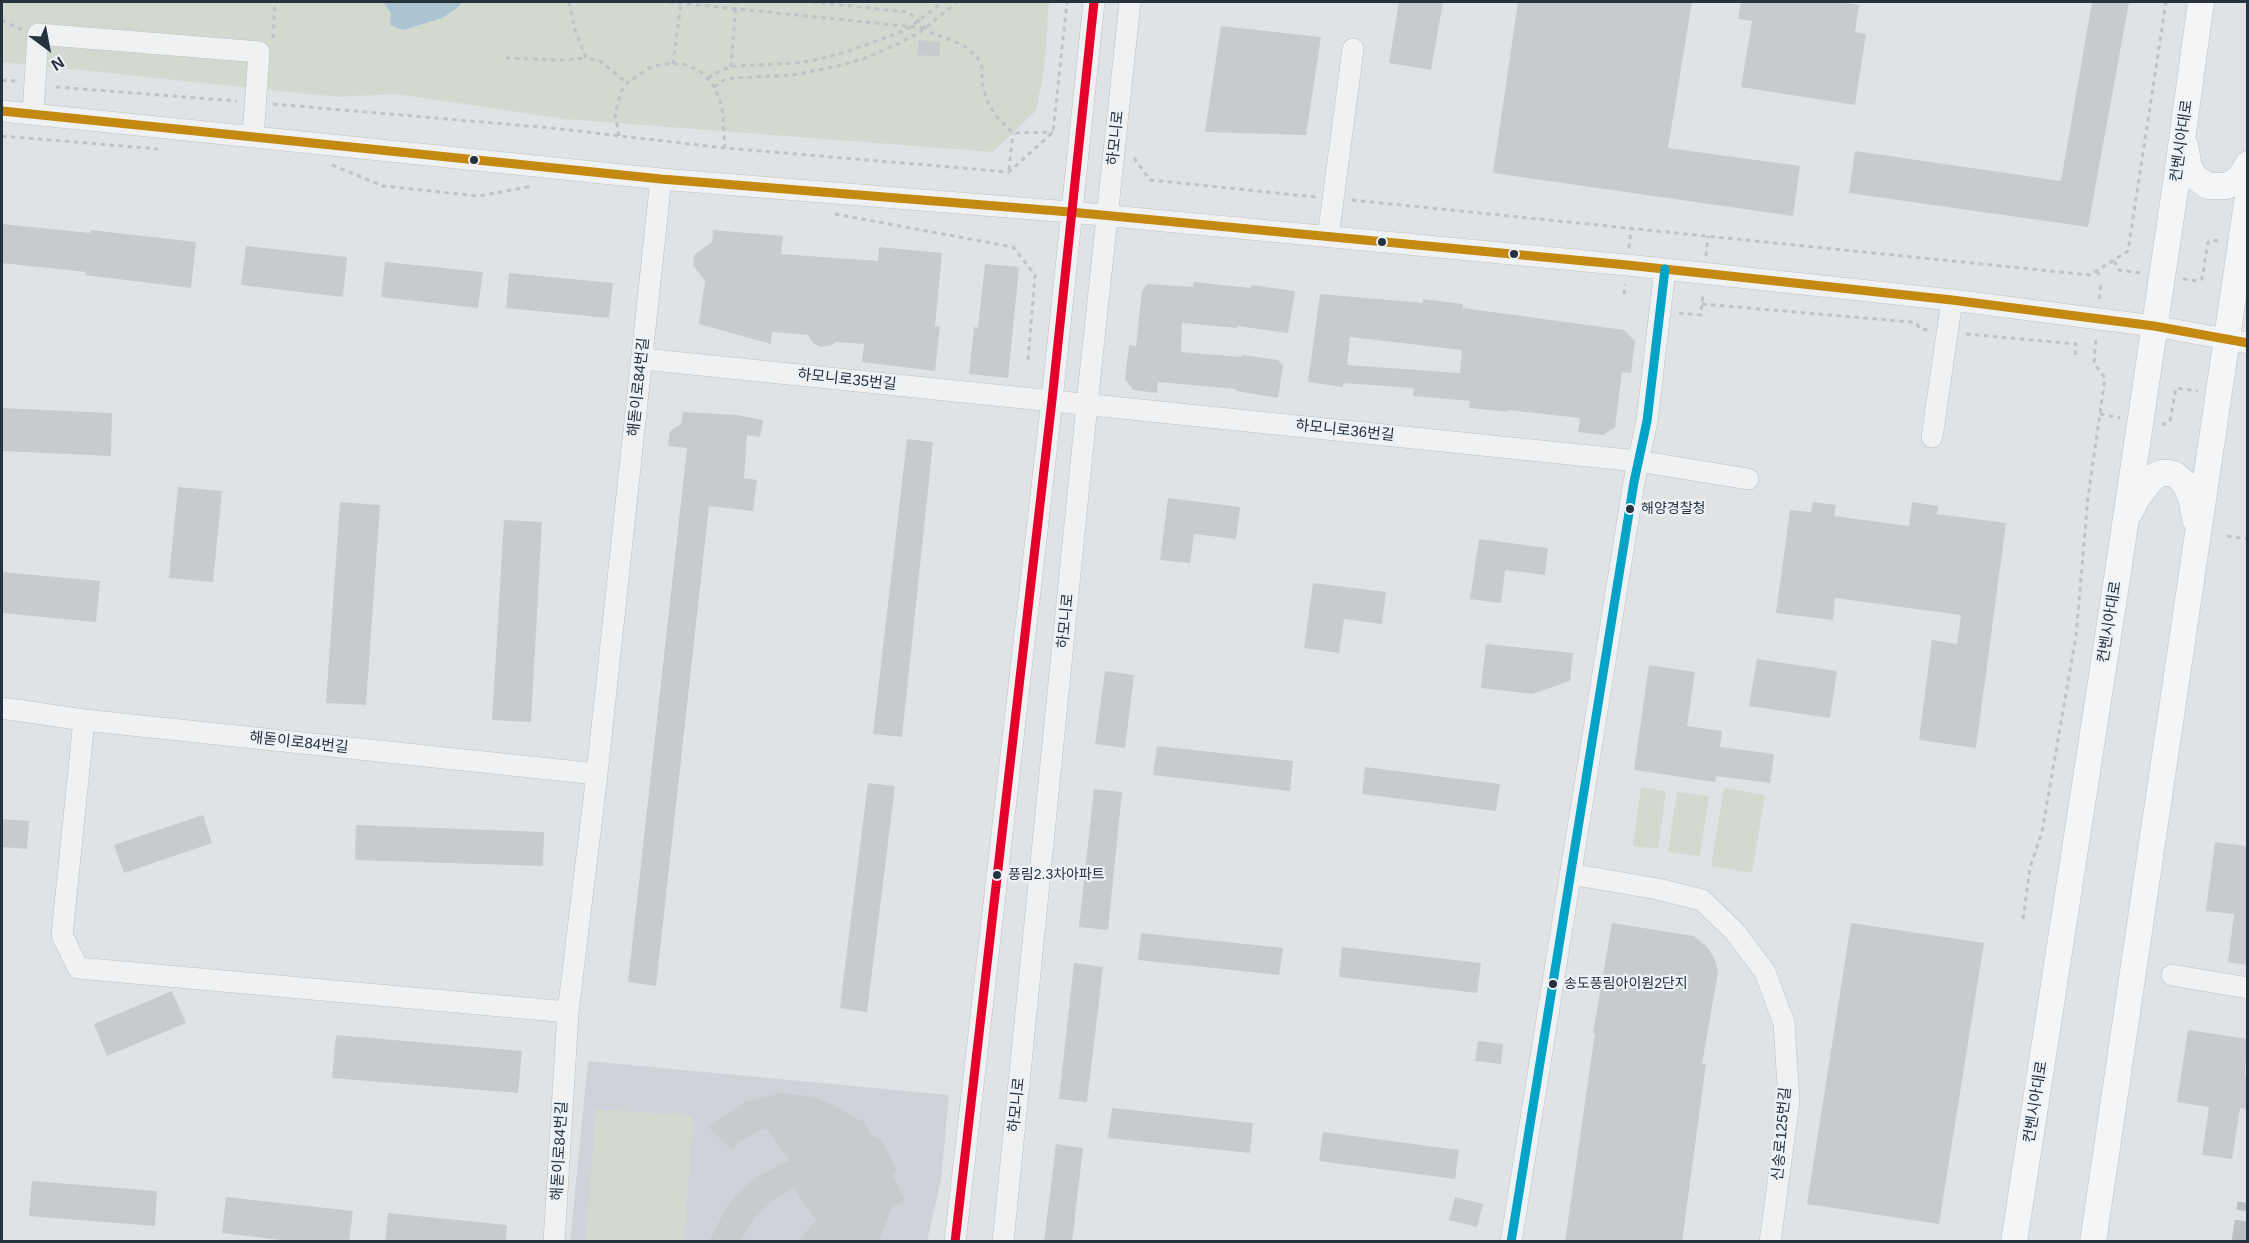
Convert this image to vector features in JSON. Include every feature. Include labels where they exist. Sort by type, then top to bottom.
[{"type":"main road","name":"컨벤시아대로","points":[[2014,1242],[2154,326],[2201,2]]},
{"type":"main road","points":[[2183,130],[2189,168],[2195,177],[2208,186],[2227,186],[2240,178],[2247,164]]},
{"type":"main road","points":[[2093,1242],[2196,544],[2237,341],[2247,196]]},
{"type":"main road","points":[[2122,529],[2137,498],[2153,477],[2161,473],[2174,474],[2185,483],[2193,501],[2196,544]]},
{"type":"street","points":[[955,1242],[1052,400],[1070,212],[1094,2]]},
{"type":"street","name":"하모니로","points":[[1003,1242],[1087,404],[1130,2]]},
{"type":"street","points":[[33,114],[38,34],[259,52],[253,137]]},
{"type":"street","points":[[1328,237],[1353,49]]},
{"type":"street","points":[[2,111],[661,179],[1070,212],[1665,269],[1952,300],[2154,326],[2237,341]]},
{"type":"street","name":"해돋이로84번길","points":[[554,1242],[568,1012],[597,774],[661,179]]},
{"type":"street","points":[[1511,1242],[1653,375],[1665,269]]},
{"type":"street","points":[[1932,437],[1952,300]]},
{"type":"street","name":"하모니로35번길","points":[[643,359],[1052,400]]},
{"type":"street","name":"하모니로36번길","points":[[1052,400],[1638,461],[1748,479]]},
{"type":"street","name":"해돋이로84번길","points":[[2,708],[84,720],[597,774]]},
{"type":"street","points":[[84,720],[62,935],[78,968],[568,1012]]},
{"type":"street","name":"신송로125번길","points":[[1570,874],[1658,889],[1702,900],[1735,932],[1765,972],[1784,1023],[1789,1101],[1770,1242]]},
{"type":"street","points":[[2172,975],[2247,988]]},
{"type":"path","points":[[568,2],[574,27],[586,58]]},
{"type":"path","points":[[669,2],[925,28],[963,45],[977,57],[982,68],[982,83],[988,103],[996,116],[1013,133],[1053,132]]},
{"type":"path","points":[[673,64],[681,2]]},
{"type":"path","points":[[731,68],[736,2]]},
{"type":"path","points":[[812,2],[904,10],[920,21],[925,28]]},
{"type":"path","points":[[708,78],[721,70],[731,68],[820,60],[852,50],[913,26],[943,2]]},
{"type":"path","points":[[714,87],[724,80],[793,75],[838,66],[879,53],[925,28],[957,2]]},
{"type":"path","points":[[56,87],[551,128],[725,148],[1009,172],[1053,132],[1067,2]]},
{"type":"path","points":[[1349,200],[2090,275],[2128,251],[2166,2]]},
{"type":"path","points":[[506,58],[561,60],[586,58],[600,61],[627,82]]},
{"type":"path","points":[[619,136],[615,114],[621,92],[627,82],[649,68],[684,64],[700,71],[714,87],[722,107],[725,148]]},
{"type":"path","points":[[2,80],[21,82]]},
{"type":"path","points":[[1009,172],[1013,133]]},
{"type":"path","points":[[2,136],[168,149]]},
{"type":"path","points":[[323,162],[383,186],[479,196],[534,186]]},
{"type":"path","points":[[1150,180],[1310,196]]},
{"type":"path","points":[[827,213],[1013,246],[1035,275],[1028,361]]},
{"type":"path","points":[[1631,229],[1631,234]]},
{"type":"path","points":[[1708,236],[1708,242]]},
{"type":"path","points":[[2193,280],[2202,279],[2208,242],[2218,240]]},
{"type":"path","points":[[2114,260],[2119,270]]},
{"type":"path","points":[[2097,271],[2101,278]]},
{"type":"path","points":[[1702,304],[1911,322],[1920,328]]},
{"type":"path","points":[[1971,334],[2076,344],[2075,355]]},
{"type":"path","points":[[2023,919],[2030,868],[2042,832],[2076,636],[2088,497],[2105,378],[2094,363]]},
{"type":"path","points":[[2158,423],[2169,423],[2176,388],[2188,390]]},
{"type":"path","points":[[2100,414],[2109,416]]},
{"type":"path","points":[[2227,536],[2247,539]]},
{"type":"shaded area","points":[[2,2],[1049,2],[1044,70],[1036,111],[993,152],[564,119],[396,94],[338,97],[2,62]]},
{"type":"shaded area","points":[[1641,787],[1666,791],[1658,849],[1633,846]]},
{"type":"shaded area","points":[[1724,788],[1765,795],[1752,873],[1711,866]]},
{"type":"shaded area","points":[[1677,792],[1709,796],[1700,856],[1668,852]]},
{"type":"shaded area","points":[[588,1061],[949,1095],[941,1180],[927,1241],[570,1242]]},
{"type":"shaded area","points":[[596,1109],[693,1116],[684,1241],[586,1241]]},
{"type":"water","points":[[383,2],[462,2],[442,18],[403,30],[390,25],[391,13]]},
{"type":"building","points":[[1399,2],[1443,2],[1431,70],[1389,63]]},
{"type":"building","points":[[1518,2],[1692,2],[1668,148],[1800,166],[1793,216],[1493,173]]},
{"type":"building","points":[[1741,2],[1839,2],[1859,5],[1855,32],[1866,34],[1855,105],[1741,87],[1752,21],[1738,19]]},
{"type":"building","points":[[2092,2],[2129,2],[2088,227],[1849,193],[1855,151],[2061,181]]},
{"type":"building","points":[[1221,26],[1321,37],[1306,135],[1205,132]]},
{"type":"building","points":[[919,40],[940,42],[939,57],[917,55]]},
{"type":"building","points":[[2,224],[90,233],[91,230],[196,242],[191,288],[85,275],[86,272],[2,263]]},
{"type":"building","points":[[713,230],[783,236],[781,254],[878,261],[879,247],[942,253],[935,326],[940,326],[935,371],[862,362],[864,344],[836,342],[821,347],[813,343],[808,335],[772,332],[771,344],[699,324],[705,281],[693,265],[694,255],[712,242]]},
{"type":"building","points":[[246,246],[347,257],[343,297],[241,285]]},
{"type":"building","points":[[385,262],[483,272],[478,308],[381,297]]},
{"type":"building","points":[[985,264],[1019,267],[1008,378],[969,374],[974,327],[978,328]]},
{"type":"building","points":[[509,273],[613,283],[609,318],[506,308]]},
{"type":"building","points":[[1194,282],[1251,288],[1251,285],[1295,291],[1288,333],[1237,326],[1237,328],[1182,323],[1181,352],[1241,357],[1242,355],[1278,360],[1283,366],[1278,398],[1236,391],[1236,389],[1158,382],[1157,393],[1133,390],[1125,379],[1129,345],[1136,346],[1142,291],[1147,284],[1193,287]]},
{"type":"building","points":[[1320,294],[1423,303],[1423,299],[1463,304],[1463,308],[1624,330],[1635,341],[1631,373],[1622,372],[1615,427],[1603,435],[1578,432],[1580,418],[1469,408],[1470,401],[1413,396],[1414,388],[1343,383],[1343,387],[1308,382]],"holes":[[[1350,337],[1462,350],[1460,373],[1347,365]]]},
{"type":"building","points":[[2,408],[112,413],[111,456],[2,451]]},
{"type":"building","points":[[683,412],[737,415],[763,420],[760,437],[747,435],[744,478],[757,480],[753,511],[709,506],[656,986],[628,982],[687,448],[668,446],[670,431],[681,424]]},
{"type":"building","points":[[907,439],[933,442],[902,737],[873,734]]},
{"type":"building","points":[[178,487],[222,491],[213,582],[169,578]]},
{"type":"building","points":[[1168,498],[1240,507],[1236,539],[1194,534],[1190,563],[1160,560]]},
{"type":"building","points":[[340,502],[380,505],[366,705],[326,703]]},
{"type":"building","points":[[1813,502],[1836,505],[1834,516],[1909,526],[1912,502],[1938,506],[1937,514],[2006,523],[1976,748],[1919,740],[1932,640],[1957,644],[1961,615],[1835,598],[1833,620],[1776,613],[1790,510],[1811,512]]},
{"type":"building","points":[[504,520],[542,522],[531,722],[492,720]]},
{"type":"building","points":[[1479,539],[1548,548],[1545,575],[1505,570],[1501,603],[1470,599]]},
{"type":"building","points":[[2,572],[100,581],[96,622],[2,613]]},
{"type":"building","points":[[1313,583],[1386,592],[1382,624],[1344,619],[1339,653],[1304,648]]},
{"type":"building","points":[[1486,644],[1573,653],[1570,681],[1532,694],[1481,688]]},
{"type":"building","points":[[1757,659],[1837,671],[1830,718],[1749,706]]},
{"type":"building","points":[[1649,665],[1695,672],[1687,726],[1722,731],[1720,747],[1774,754],[1770,783],[1716,776],[1715,782],[1634,770]]},
{"type":"building","points":[[1105,671],[1134,675],[1125,748],[1095,744]]},
{"type":"building","points":[[1157,746],[1293,761],[1290,791],[1153,775]]},
{"type":"building","points":[[1365,767],[1500,784],[1496,811],[1362,794]]},
{"type":"building","points":[[868,783],[895,786],[867,1012],[840,1008]]},
{"type":"building","points":[[1094,789],[1122,792],[1108,930],[1079,927]]},
{"type":"building","points":[[203,815],[212,843],[124,873],[114,845]]},
{"type":"building","points":[[2,819],[29,821],[27,849],[2,847]]},
{"type":"building","points":[[356,825],[544,832],[543,866],[355,860]]},
{"type":"building","points":[[2215,842],[2247,846],[2247,965],[2228,962],[2234,914],[2206,911]]},
{"type":"building","points":[[1612,923],[1694,936],[1708,948],[1715,960],[1718,972],[1702,1064],[1706,1064],[1682,1242],[1565,1242],[1595,1033],[1593,1033]]},
{"type":"building","points":[[1851,923],[1984,943],[1939,1224],[1807,1204]]},
{"type":"building","points":[[1141,933],[1283,948],[1279,975],[1138,960]]},
{"type":"building","points":[[1342,947],[1481,963],[1477,993],[1339,977]]},
{"type":"building","points":[[1074,963],[1103,967],[1087,1102],[1059,1099]]},
{"type":"building","points":[[172,991],[186,1023],[107,1056],[94,1024]]},
{"type":"building","points":[[2188,1030],[2247,1039],[2245,1076],[2247,1077],[2247,1109],[2240,1108],[2232,1159],[2202,1155],[2209,1107],[2177,1102]]},
{"type":"building","points":[[336,1035],[522,1051],[518,1093],[332,1078]]},
{"type":"building","points":[[1478,1041],[1503,1044],[1501,1064],[1475,1061]]},
{"type":"building","points":[[781,1093],[814,1097],[832,1104],[861,1121],[863,1119],[872,1136],[881,1139],[896,1168],[893,1177],[905,1200],[892,1207],[878,1242],[797,1242],[816,1220],[794,1188],[772,1201],[754,1219],[739,1242],[709,1242],[726,1208],[739,1192],[755,1178],[790,1160],[766,1128],[740,1141],[731,1149],[709,1127],[745,1102]]},
{"type":"building","points":[[1112,1108],[1253,1123],[1250,1153],[1108,1138]]},
{"type":"building","points":[[1323,1132],[1459,1150],[1455,1179],[1319,1161]]},
{"type":"building","points":[[1056,1144],[1083,1148],[1072,1242],[1044,1242]]},
{"type":"building","points":[[32,1181],[157,1191],[155,1226],[29,1216]]},
{"type":"building","points":[[226,1197],[353,1211],[349,1242],[298,1242],[222,1233]]},
{"type":"building","points":[[1455,1197],[1483,1204],[1477,1227],[1449,1220]]},
{"type":"building","points":[[388,1213],[507,1225],[506,1242],[385,1242]]},
{"type":"tunnel","points":[[2242,1242],[2248,1203]]},
{"type":"transit line","points":[[955,1242],[1052,400],[1094,2]]},
{"type":"transit line","points":[[2,111],[661,179],[1070,212],[1627,265],[1952,300],[2154,326],[2248,343]]},
{"type":"transit line","points":[[1511,1242],[1634,482],[1647,421],[1665,269]]},
{"type":"place","name":"해양경찰청","points":[[1630,509]]},
{"type":"place","name":"풍림2.3차아파트","points":[[997,875]]},
{"type":"place","name":"송도풍림아이원2단지","points":[[1553,984]]}]
